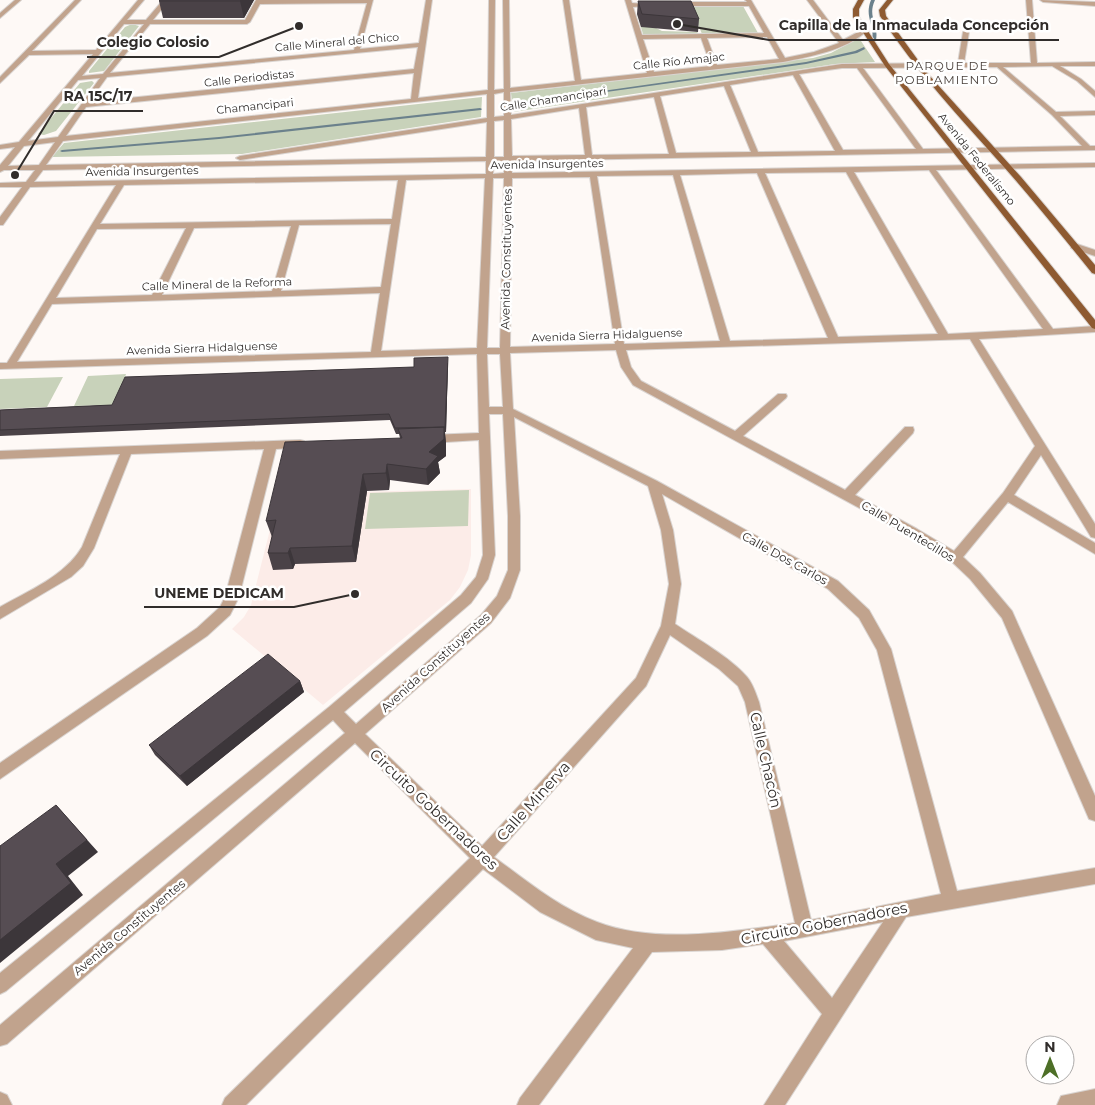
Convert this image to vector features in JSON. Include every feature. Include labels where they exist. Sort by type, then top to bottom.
[{"type":"main road","name":"Avenida Federalismo","points":[[861,0],[856,9],[856,16],[887,65],[1095,328]]},
{"type":"main road","name":"Avenida Federalismo","points":[[890,0],[882,10],[883,16],[918,65],[948,104],[1006,166],[1095,272]]},
{"type":"street","points":[[0,16],[18,0]]},
{"type":"street","points":[[0,81],[78,0]]},
{"type":"street","points":[[1,169],[141,0]]},
{"type":"street","points":[[0,223],[42,167],[105,75],[166,0]]},
{"type":"street","points":[[414,100],[416,71],[429,0]]},
{"type":"street","name":"Avenida Constituyentes","points":[[0,985],[466,600],[482,578],[489,555],[482,352],[490,160],[492,0]]},
{"type":"street","name":"Avenida Constituyentes","points":[[0,1036],[355,734],[486,619],[503,598],[514,570],[510,411],[505,352],[508,176],[506,0]]},
{"type":"street","points":[[566,0],[578,82]]},
{"type":"street","points":[[810,0],[844,44]]},
{"type":"street","points":[[1029,0],[1034,65]]},
{"type":"street","points":[[1043,0],[1094,6]]},
{"type":"street","points":[[123,22],[247,22],[259,1],[370,1],[357,50]]},
{"type":"street","points":[[650,74],[628,2],[658,4]]},
{"type":"street","points":[[668,4],[687,2],[749,2],[783,60]]},
{"type":"street","points":[[492,22],[506,22]]},
{"type":"street","name":"Calle Río Amajac","points":[[491,92],[783,60],[810,55],[844,44],[864,31]]},
{"type":"street","points":[[961,65],[966,32]]},
{"type":"street","points":[[638,37],[768,35]]},
{"type":"street","points":[[703,36],[715,67]]},
{"type":"street","points":[[35,46],[103,45]]},
{"type":"street","name":"Calle Mineral del Chico","points":[[76,78],[421,45]]},
{"type":"street","points":[[29,53],[98,52]]},
{"type":"street","name":"Calle Chamancipari","points":[[193,165],[795,72],[858,65],[999,66],[1095,64]]},
{"type":"street","points":[[858,65],[921,151]]},
{"type":"street","points":[[1054,65],[1079,80],[1093,92]]},
{"type":"street","points":[[999,66],[1092,148]]},
{"type":"street","name":"Calle Periodistas","points":[[84,105],[416,71]]},
{"type":"street","points":[[795,72],[840,152]]},
{"type":"street","points":[[1079,80],[1087,80]]},
{"type":"street","points":[[726,83],[755,154]]},
{"type":"street","name":"Chamancipari","points":[[22,144],[491,92]]},
{"type":"street","points":[[656,94],[673,156]]},
{"type":"street","points":[[582,105],[589,157]]},
{"type":"street","points":[[1054,114],[1095,113]]},
{"type":"street","points":[[0,147],[22,144]]},
{"type":"street","name":"Avenida Insurgentes","points":[[1,169],[1092,148]]},
{"type":"street","name":"Avenida Insurgentes","points":[[0,185],[1095,164]]},
{"type":"street","points":[[930,167],[1049,330]]},
{"type":"street","points":[[849,170],[945,337]]},
{"type":"street","points":[[760,171],[834,340]]},
{"type":"street","points":[[676,173],[726,343]]},
{"type":"street","name":"Calle Puentecillos","points":[[594,174],[620,347],[626,366],[637,383],[848,495],[913,532],[955,558],[975,576],[1007,615],[1095,814]]},
{"type":"street","points":[[375,355],[402,178]]},
{"type":"street","points":[[5,366],[50,301],[121,183]]},
{"type":"street","points":[[94,227],[396,222]]},
{"type":"street","points":[[276,293],[296,223]]},
{"type":"street","points":[[156,297],[191,225]]},
{"type":"street","points":[[1074,246],[1095,253]]},
{"type":"street","name":"Calle Mineral de la Reforma","points":[[50,301],[385,290]]},
{"type":"street","name":"Avenida Sierra Hidalguense","points":[[5,366],[945,337],[1095,328]]},
{"type":"street","points":[[973,336],[1095,534]]},
{"type":"street","points":[[736,436],[782,396]]},
{"type":"street","name":"Calle Dos Carlos","points":[[484,410],[510,411],[652,484],[833,585],[864,614],[884,649],[951,900]]},
{"type":"street","points":[[848,495],[909,430]]},
{"type":"street","points":[[419,440],[485,436]]},
{"type":"street","points":[[0,455],[311,444]]},
{"type":"street","points":[[0,772],[202,632],[226,611],[232,597],[272,445]]},
{"type":"street","points":[[955,558],[1006,496],[1041,446]]},
{"type":"street","points":[[0,614],[66,574],[79,563],[88,548],[127,450]]},
{"type":"street","name":"Calle Minerva","points":[[232,1105],[482,858],[641,682],[668,626],[675,584],[668,530],[652,484]]},
{"type":"street","points":[[1006,496],[1095,549]]},
{"type":"street","name":"Calle Chacón","points":[[668,626],[724,665],[742,682],[752,702],[805,930]]},
{"type":"street","name":"Circuito Gobernadores","points":[[334,711],[355,734],[482,858],[546,906],[596,931],[648,942],[722,941],[805,930],[901,909],[1095,876]]},
{"type":"street","points":[[774,1105],[901,909]]},
{"type":"street","points":[[767,935],[833,1013]]},
{"type":"street","points":[[526,1105],[648,942]]},
{"type":"street","points":[[1067,1105],[1068,1103],[1095,1099]]},
{"type":"shaded area","points":[[471,489],[471,555],[468,570],[460,587],[450,600],[323,705],[232,629],[244,617],[251,605],[279,494]]},
{"type":"green space","points":[[743,6],[758,33],[702,34],[691,7]]},
{"type":"green space","points":[[654,13],[656,28],[662,31],[697,32],[699,34],[643,34],[637,14]]},
{"type":"green space","points":[[132,24],[139,26],[104,71],[89,73],[125,27]]},
{"type":"green space","points":[[859,38],[875,62],[835,64],[513,112],[511,93],[813,58],[831,53]]},
{"type":"green space","points":[[92,81],[94,83],[56,131],[44,135],[38,134],[80,83]]},
{"type":"green space","points":[[482,97],[481,117],[242,154],[52,157],[64,143]]},
{"type":"green space","points":[[126,374],[114,405],[74,406],[88,376]]},
{"type":"green space","points":[[63,377],[47,407],[0,409],[0,379]]},
{"type":"green space","points":[[469,490],[468,526],[365,529],[370,493]]},
{"type":"building","points":[[160,0],[241,0],[159,1]]},
{"type":"building","points":[[638,1],[691,1],[699,19],[642,14]]},
{"type":"building","points":[[448,357],[445,427],[395,428],[389,414],[0,430],[0,410],[112,405],[125,377],[414,367],[414,358]]},
{"type":"building","points":[[444,427],[444,439],[429,452],[438,456],[426,469],[387,464],[386,473],[363,474],[352,546],[290,548],[288,553],[268,553],[276,520],[266,521],[285,442],[402,438],[398,429]]},
{"type":"building","points":[[268,654],[300,681],[180,776],[149,745]]},
{"type":"building","points":[[56,805],[87,840],[56,864],[71,883],[0,940],[0,846]]},
{"type":"waterway","points":[[873,0],[870,6],[870,16],[875,30],[874,40]]},
{"type":"waterway","points":[[513,104],[806,63],[856,52],[864,48]]},
{"type":"waterway","points":[[62,151],[219,138],[480,109]]},
{"type":"place","name":"Capilla de la Inmaculada Concepción","points":[[677,24]]},
{"type":"place","name":"Colegio Colosio","points":[[299,26]]},
{"type":"place","name":"RA 15C/17","points":[[15,175]]},
{"type":"place","name":"UNEME DEDICAM","points":[[355,594]]},
{"type":"district","name":"PARQUE DE POBLAMIENTO","points":[[947,72]]}]
